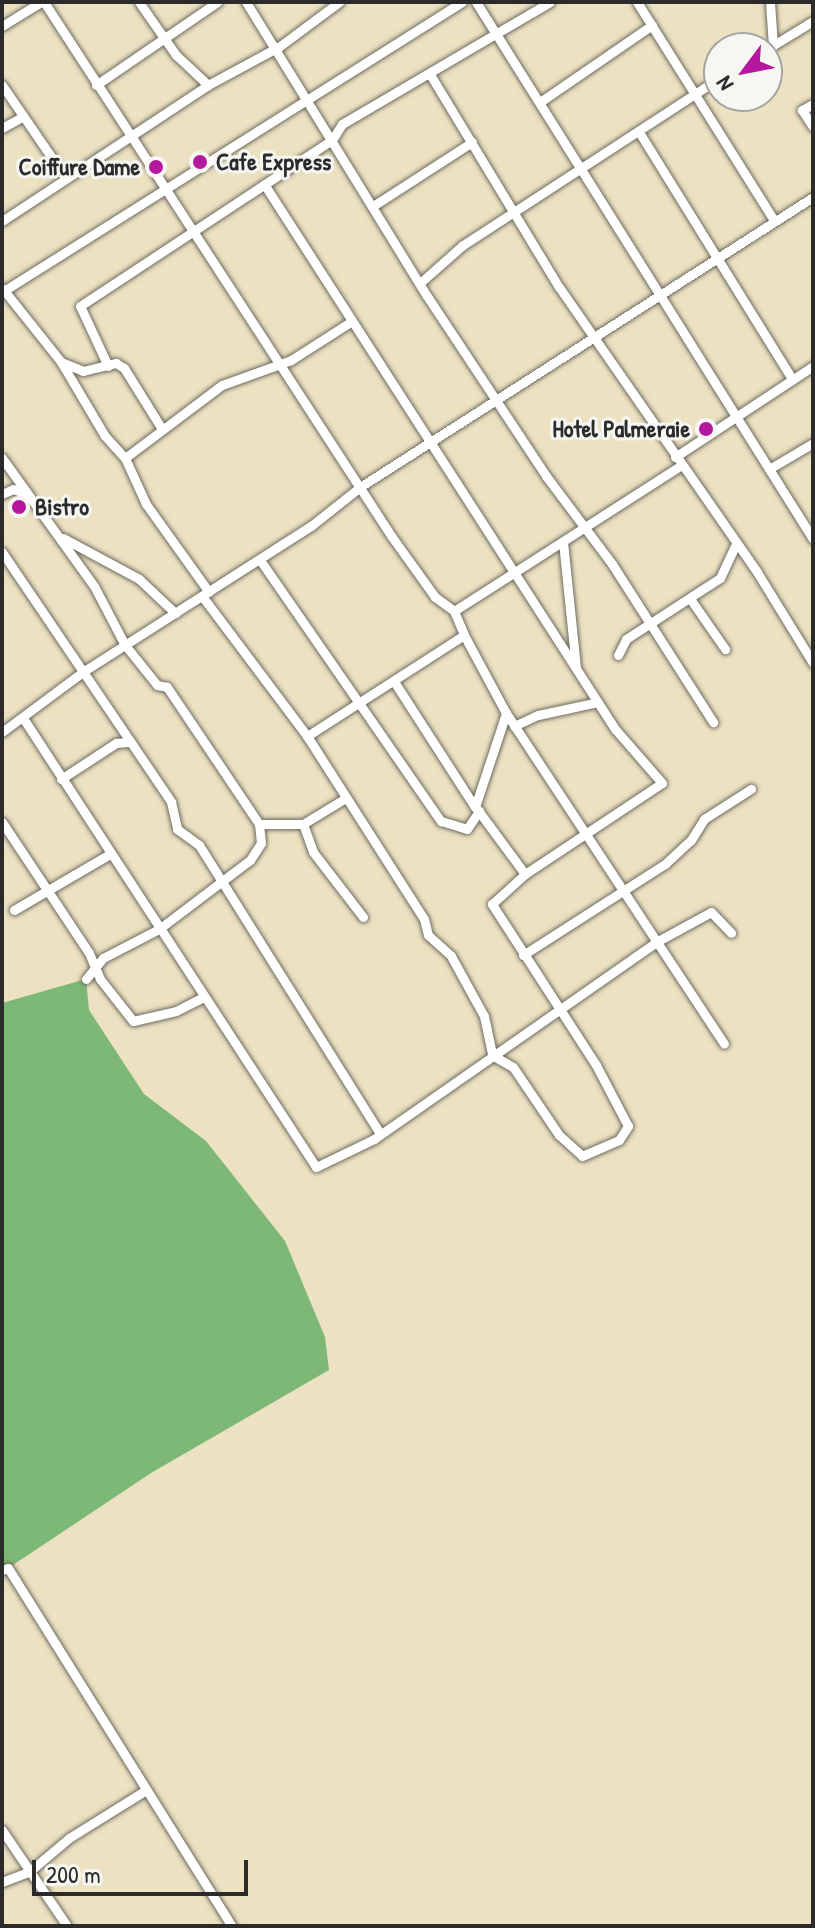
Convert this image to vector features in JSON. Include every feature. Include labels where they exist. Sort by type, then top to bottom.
[{"type":"street","points":[[2,25],[43,2],[414,570],[454,611],[514,726],[724,1044]]},
{"type":"street","points":[[139,2],[163,37],[208,85]]},
{"type":"street","points":[[96,85],[217,2]]},
{"type":"street","points":[[246,2],[302,99],[332,140],[420,283],[713,722]]},
{"type":"street","points":[[2,221],[65,177],[339,2]]},
{"type":"street","points":[[264,184],[598,702],[662,783],[525,874],[492,904],[559,1008],[628,1126],[619,1140],[582,1156],[559,1135],[513,1067],[492,1055],[484,1016],[459,970],[428,935],[424,919],[344,799],[307,736],[146,504],[125,458],[105,436],[61,362],[2,290],[302,99],[462,2]]},
{"type":"street","points":[[476,2],[813,539]]},
{"type":"street","points":[[108,366],[80,306],[193,228],[332,140],[342,124],[498,37],[550,2]]},
{"type":"street","points":[[637,2],[774,220]]},
{"type":"street","points":[[770,2],[770,32]]},
{"type":"street","points":[[783,40],[813,21]]},
{"type":"street","points":[[540,102],[652,25]]},
{"type":"street","points":[[431,76],[594,339],[736,543],[813,663]]},
{"type":"street","points":[[2,85],[65,177]]},
{"type":"street","points":[[420,283],[463,245],[516,214],[703,88]]},
{"type":"street","points":[[813,104],[802,110],[813,127]]},
{"type":"street","points":[[2,128],[22,117]]},
{"type":"street","points":[[639,132],[792,379]]},
{"type":"street","points":[[373,206],[472,142]]},
{"type":"street","points":[[2,732],[84,671],[260,560],[360,487],[813,197]]},
{"type":"street","points":[[125,458],[222,385],[277,361],[291,360],[352,321]]},
{"type":"street","points":[[61,362],[83,371],[108,366],[124,368],[162,429]]},
{"type":"street","points":[[454,611],[583,529],[735,418],[813,366]]},
{"type":"street","points":[[769,469],[813,443]]},
{"type":"street","points":[[2,458],[55,530],[125,645],[157,685],[167,687],[259,824],[261,843],[250,860],[159,929],[94,965],[86,979]]},
{"type":"street","points":[[2,494],[13,489],[30,495]]},
{"type":"street","points":[[55,530],[70,544],[139,579],[175,613]]},
{"type":"street","points":[[563,542],[576,667]]},
{"type":"street","points":[[618,655],[626,639],[691,600],[720,578],[736,543]]},
{"type":"street","points":[[4,558],[171,802],[177,829],[199,845],[380,1134]]},
{"type":"street","points":[[260,560],[441,821],[467,829],[477,809],[506,713]]},
{"type":"street","points":[[691,600],[725,649]]},
{"type":"street","points":[[307,736],[395,683],[464,635]]},
{"type":"street","points":[[395,683],[477,809],[525,874]]},
{"type":"street","points":[[514,726],[538,715],[598,702]]},
{"type":"street","points":[[23,718],[316,1167],[380,1134],[658,941],[711,912],[731,933]]},
{"type":"street","points":[[61,779],[116,743],[128,742]]},
{"type":"street","points":[[523,955],[665,864],[691,840],[704,819],[751,789]]},
{"type":"street","points":[[259,824],[303,824],[344,799]]},
{"type":"street","points":[[2,822],[133,1021],[176,1011],[203,997]]},
{"type":"street","points":[[303,824],[313,852],[363,917]]},
{"type":"street","points":[[14,910],[110,854]]},
{"type":"street","points":[[2,1570],[8,1568],[232,1926]]},
{"type":"street","points":[[2,1882],[30,1871],[69,1838],[146,1790]]},
{"type":"street","points":[[2,1830],[67,1926]]},
{"type":"green space","points":[[86,979],[89,1010],[144,1094],[206,1141],[285,1241],[325,1337],[329,1370],[151,1473],[7,1569],[2,1562],[2,1003]]},
{"type":"place","name":"Cafe Express","points":[[200,162]]},
{"type":"place","name":"Coiffure Dame","points":[[156,167]]},
{"type":"place","name":"Hotel Palmeraie","points":[[706,429]]},
{"type":"place","name":"Bistro","points":[[19,507]]}]
